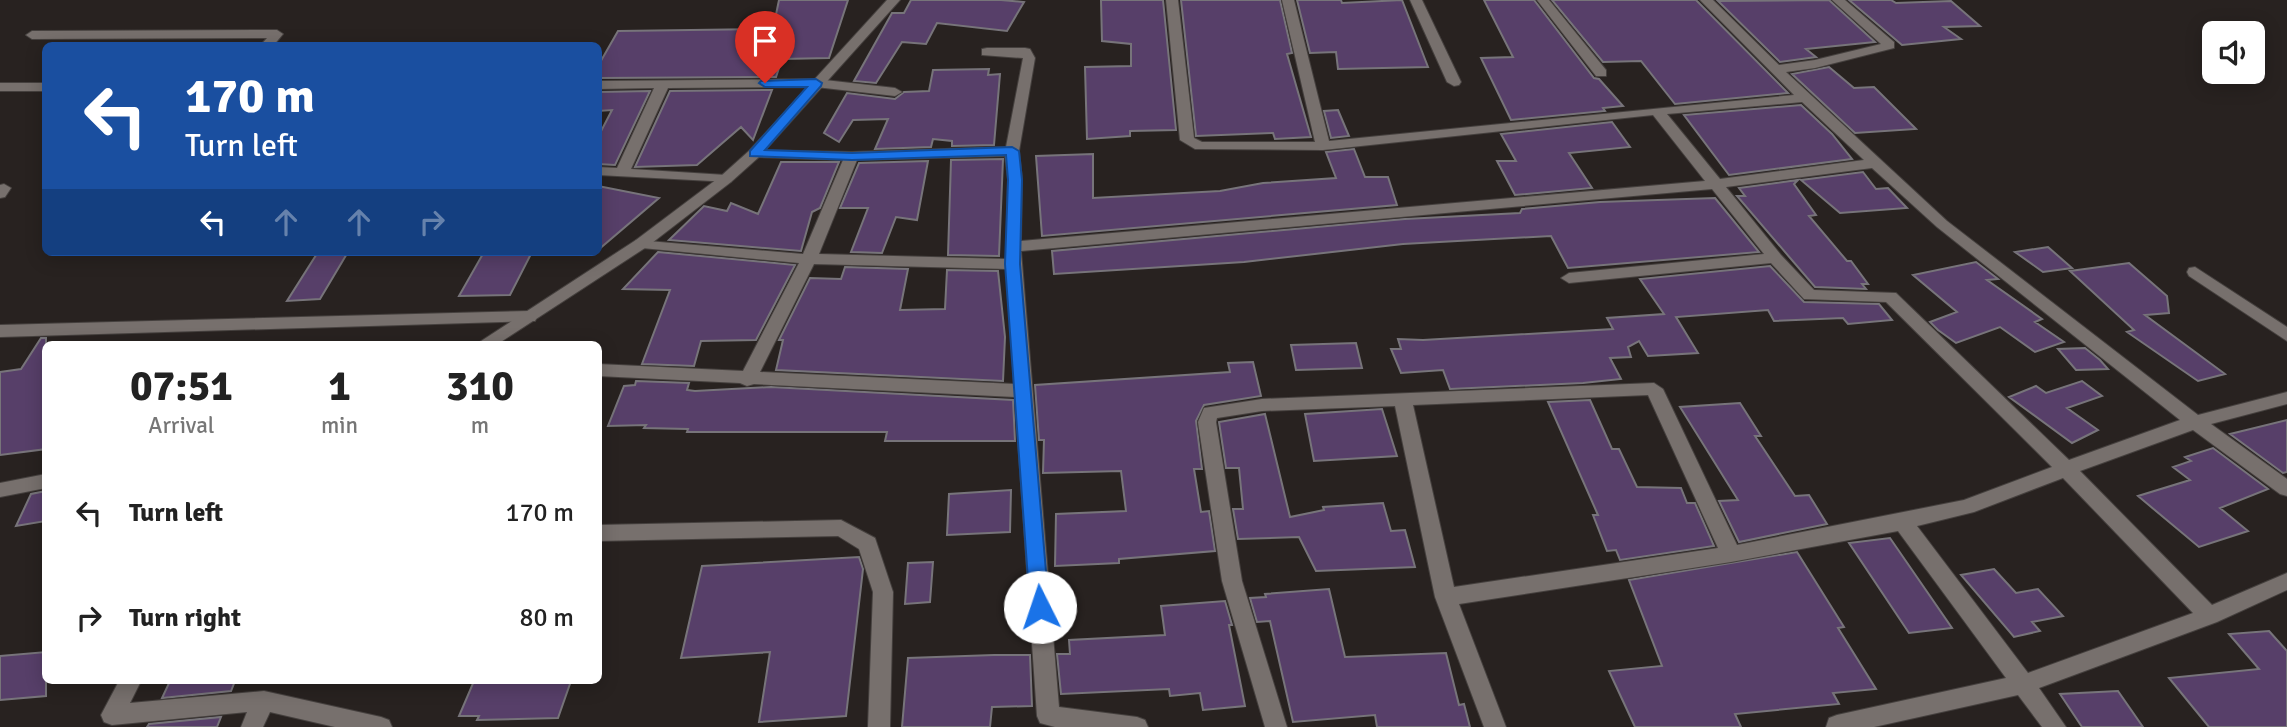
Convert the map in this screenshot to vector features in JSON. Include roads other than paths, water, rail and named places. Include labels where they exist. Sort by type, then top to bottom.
[{"type":"street","points":[[490,341],[642,243],[726,179],[755,153],[894,0]]},
{"type":"street","points":[[1172,0],[1187,140],[1200,146],[1323,146],[1805,98]]},
{"type":"street","points":[[1287,0],[1323,146]]},
{"type":"street","points":[[1416,0],[1454,82]]},
{"type":"street","points":[[1543,0],[1601,73]]},
{"type":"street","points":[[1706,0],[1805,98],[1942,223],[2194,422],[2287,489]]},
{"type":"street","points":[[1775,69],[1815,64],[1890,45],[1838,0]]},
{"type":"street","points":[[32,35],[277,34],[270,42]]},
{"type":"street","points":[[987,51],[1025,52],[1029,58],[1012,151],[1015,180],[1013,255],[1048,721],[1137,727]]},
{"type":"street","points":[[602,85],[816,83],[895,92]]},
{"type":"street","points":[[623,171],[663,84]]},
{"type":"street","points":[[0,87],[42,87]]},
{"type":"street","points":[[1657,111],[1775,258],[1810,295],[1890,296],[2066,469],[2209,616]]},
{"type":"street","points":[[755,153],[852,156],[1012,151]]},
{"type":"street","points":[[747,380],[809,259],[852,156]]},
{"type":"street","points":[[642,243],[809,259],[1013,255],[1717,184],[1875,163]]},
{"type":"street","points":[[602,171],[726,179]]},
{"type":"street","points":[[1569,278],[1775,258]]},
{"type":"street","points":[[2195,272],[2287,335]]},
{"type":"street","points":[[0,331],[529,317]]},
{"type":"street","points":[[602,370],[747,380],[1023,391]]},
{"type":"street","points":[[1276,727],[1232,581],[1207,422],[1210,413],[1262,405],[1654,390],[1731,554]]},
{"type":"street","points":[[1446,597],[1731,554],[1903,522],[1967,507],[2194,422],[2287,398]]},
{"type":"street","points":[[1403,400],[1446,597],[1495,727]]},
{"type":"street","points":[[0,490],[42,482]]},
{"type":"street","points":[[1903,522],[2055,727]]},
{"type":"street","points":[[602,533],[841,528],[868,544],[883,592],[879,727]]},
{"type":"street","points":[[1832,726],[2024,684],[2209,616],[2287,581]]},
{"type":"street","points":[[128,684],[112,715],[264,701],[382,727]]},
{"type":"street","points":[[252,727],[264,701]]}]
